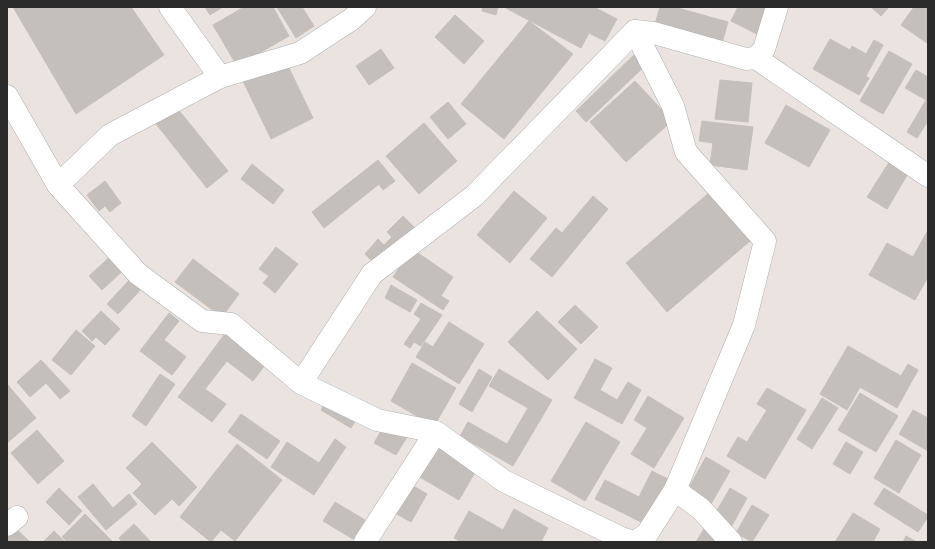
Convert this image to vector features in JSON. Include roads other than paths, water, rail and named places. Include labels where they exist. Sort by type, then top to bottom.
[{"type":"street","points":[[170,7],[220,77]]},
{"type":"street","points":[[58,185],[110,135],[220,77],[300,53],[352,19],[365,7]]},
{"type":"street","points":[[756,58],[764,49],[777,7]]},
{"type":"street","points":[[635,31],[654,33],[746,59],[756,58],[928,176]]},
{"type":"street","points":[[301,383],[372,274],[474,196],[635,31]]},
{"type":"street","points":[[7,96],[58,185],[138,274],[202,321],[231,324],[301,383],[377,420],[436,432],[504,481],[621,538],[634,542],[647,534],[675,490],[744,325],[765,241],[686,152],[673,106],[635,31]]},
{"type":"street","points":[[364,542],[436,432]]},
{"type":"street","points":[[675,490],[701,509],[731,542]]}]
